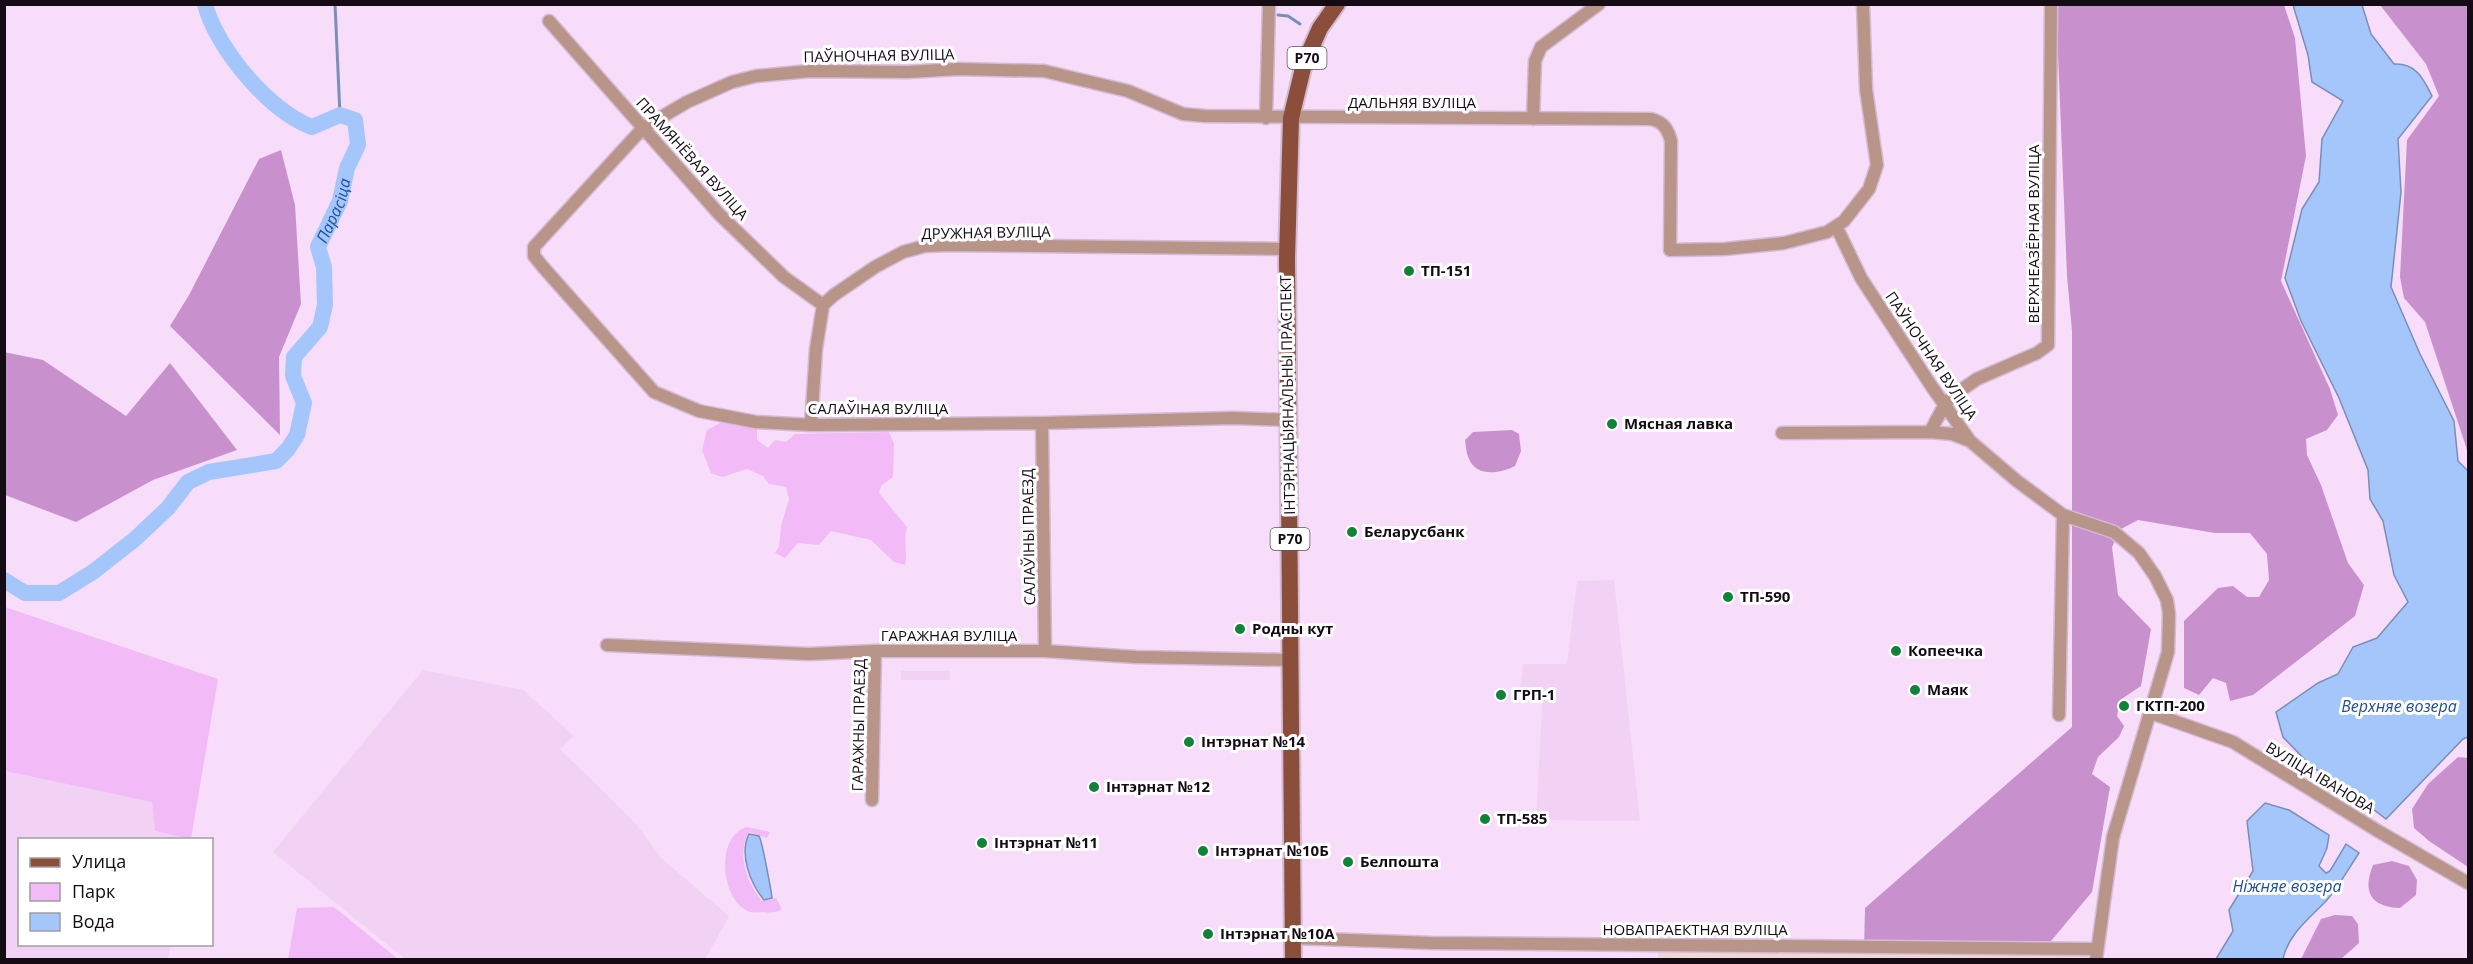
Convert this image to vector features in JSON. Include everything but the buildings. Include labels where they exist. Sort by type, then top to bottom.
[{"type":"main road","name":"Р70","points":[[1291,118],[1304,64],[1320,28],[1336,4]]},
{"type":"main road","name":"ІНТЭРНАЦЫЯНАЛЬНЫ ПРАСПЕКТ","points":[[1291,118],[1287,249],[1293,960]]},
{"type":"street","points":[[1266,118],[1269,4]]},
{"type":"street","points":[[1533,119],[1535,61],[1541,47],[1599,4]]},
{"type":"street","points":[[1837,228],[1869,189],[1877,165],[1866,89],[1863,4]]},
{"type":"street","name":"ВЕРХНЕАЗЁРНАЯ ВУЛІЦА","points":[[1930,432],[1945,404],[1977,379],[2037,353],[2048,345],[2051,4]]},
{"type":"street","name":"ПРАМЯНЁВАЯ ВУЛІЦА","points":[[549,21],[719,214],[784,277],[823,305]]},
{"type":"street","name":"ПАЎНОЧНАЯ ВУЛІЦА","points":[[534,256],[534,247],[643,128],[687,102],[732,82],[764,75],[810,71],[872,73],[958,69],[1044,71],[1128,92],[1183,114],[1291,118]]},
{"type":"street","name":"ДАЛЬНЯЯ ВУЛІЦА","points":[[1291,118],[1651,119],[1662,123],[1667,129],[1672,147],[1670,249],[1725,249],[1772,244],[1805,239],[1837,228]]},
{"type":"street","name":"ПАЎНОЧНАЯ ВУЛІЦА","points":[[1837,228],[1861,278],[1970,441],[2017,481],[2063,515],[2114,532],[2139,554],[2155,576],[2167,600],[2170,629],[2168,652],[2113,837],[2096,954]]},
{"type":"street","name":"ДРУЖНАЯ ВУЛІЦА","points":[[823,305],[875,267],[903,252],[925,246],[1287,249]]},
{"type":"street","name":"САЛАЎІНАЯ ВУЛІЦА","points":[[534,256],[654,392],[699,411],[756,422],[811,425],[1042,423],[1233,418],[1288,420]]},
{"type":"street","points":[[811,425],[816,350],[823,305]]},
{"type":"street","name":"САЛАЎІНЫ ПРАЕЗД","points":[[1042,423],[1045,651]]},
{"type":"street","points":[[1782,433],[1930,432],[1952,434],[1970,441]]},
{"type":"street","points":[[2059,715],[2063,515]]},
{"type":"street","name":"ГАРАЖНАЯ ВУЛІЦА","points":[[607,645],[809,654],[875,651],[1045,651],[1136,657],[1291,660]]},
{"type":"street","name":"ГАРАЖНЫ ПРАЕЗД","points":[[872,800],[875,651]]},
{"type":"street","name":"ВУЛІЦА ІВАНОВА","points":[[2151,713],[2233,742],[2369,826],[2469,883]]},
{"type":"street","name":"НОВАПРАЕКТНАЯ ВУЛІЦА","points":[[1293,938],[1432,944],[2096,954]]},
{"type":"shaded area","points":[[2056,5],[2284,5],[2295,38],[2306,156],[2281,281],[2330,389],[2338,415],[2327,430],[2306,439],[2307,455],[2321,485],[2348,563],[2364,585],[2355,616],[2253,695],[2230,701],[2226,683],[2213,678],[2199,695],[2184,688],[2184,621],[2218,588],[2233,586],[2247,597],[2259,597],[2269,580],[2267,554],[2250,533],[2215,533],[2138,520],[2121,529],[2112,547],[2118,595],[2151,629],[2141,686],[2120,700],[2117,716],[2124,726],[2119,737],[2098,757],[2092,774],[2110,787],[2092,892],[2051,941],[1864,951],[1865,908],[2072,727],[2072,331],[2067,276]]},
{"type":"shaded area","points":[[2380,5],[2468,5],[2468,453],[2425,322],[2404,298],[2400,277],[2407,140],[2439,96],[2426,64]]},
{"type":"shaded area","points":[[281,150],[295,205],[301,304],[279,357],[280,435],[170,326],[189,295],[259,159]]},
{"type":"shaded area","points":[[4,352],[43,360],[126,416],[170,363],[237,450],[153,480],[76,522],[5,495]]},
{"type":"shaded area","points":[[1512,430],[1519,434],[1521,451],[1515,466],[1503,471],[1490,472],[1473,465],[1467,454],[1465,440],[1473,432]]},
{"type":"shaded area","points":[[1614,580],[1640,821],[1536,820],[1543,690],[1520,690],[1523,664],[1567,664],[1577,581]]},
{"type":"shaded area","points":[[423,670],[523,690],[574,736],[560,749],[636,824],[661,858],[729,916],[705,959],[405,959],[273,852]]},
{"type":"shaded area","points":[[901,671],[950,671],[950,680],[901,680]]},
{"type":"shaded area","points":[[2458,757],[2468,758],[2468,867],[2414,828],[2412,809],[2428,784]]},
{"type":"shaded area","points":[[5,771],[152,802],[155,831],[186,838],[18,838],[18,946],[171,946],[168,959],[5,960]]},
{"type":"shaded area","points":[[2392,861],[2409,866],[2417,880],[2416,895],[2400,908],[2382,905],[2376,901],[2369,890],[2368,883],[2373,865]]},
{"type":"shaded area","points":[[2335,915],[2352,916],[2358,924],[2359,943],[2341,959],[2301,959],[2321,919]]},
{"type":"shaded area","points":[[1658,952],[2088,953],[2088,960],[1658,960]]},
{"type":"green space","points":[[724,421],[757,428],[757,440],[768,448],[775,440],[786,442],[795,434],[889,432],[894,444],[893,477],[881,486],[879,493],[907,527],[905,565],[894,562],[871,540],[831,531],[819,545],[798,543],[785,558],[775,553],[779,547],[781,526],[789,499],[786,487],[769,484],[763,476],[747,469],[722,477],[711,473],[702,450],[707,430]]},
{"type":"green space","points":[[5,607],[218,679],[191,838],[155,831],[152,802],[5,771]]},
{"type":"green space","points":[[747,827],[770,832],[767,838],[749,832],[743,850],[743,859],[748,877],[757,894],[762,901],[776,898],[782,909],[778,911],[750,912],[740,906],[732,896],[727,883],[726,855],[730,842],[737,833]]},
{"type":"green space","points":[[334,907],[398,959],[288,959],[297,908]]},
{"type":"water","name":"Верхняе возера","points":[[2293,5],[2362,5],[2371,34],[2394,64],[2408,66],[2418,73],[2432,96],[2398,139],[2401,192],[2391,287],[2420,354],[2454,421],[2458,461],[2468,471],[2468,737],[2463,739],[2386,819],[2334,779],[2313,768],[2283,737],[2276,712],[2318,683],[2338,674],[2353,647],[2377,638],[2408,602],[2394,575],[2383,521],[2370,499],[2368,470],[2339,398],[2301,321],[2285,278],[2302,209],[2319,182],[2322,139],[2343,101],[2312,82],[2308,55]]},
{"type":"water","name":"Ніжняе возера","points":[[2265,803],[2289,810],[2329,835],[2327,848],[2319,866],[2326,873],[2330,871],[2346,844],[2359,853],[2331,895],[2300,927],[2283,959],[2216,959],[2233,931],[2229,910],[2253,871],[2247,821]]},
{"type":"water","points":[[749,834],[759,836],[772,898],[764,900],[750,877],[745,850]]},
{"type":"waterway","name":"Парасіца","points":[[4,580],[25,593],[59,593],[93,572],[135,539],[168,508],[188,482],[209,472],[276,461],[297,435],[304,403],[293,376],[294,357],[320,327],[325,305],[324,267],[318,247],[340,201],[347,168],[358,145],[355,120],[340,115],[312,127],[279,107],[262,93],[232,58],[220,40],[205,4]]},
{"type":"waterway","points":[[335,4],[340,115]]},
{"type":"waterway","points":[[1278,15],[1288,16],[1300,24]]},
{"type":"place","name":"ТП-151","points":[[1409,271]]},
{"type":"place","name":"Мясная лавка","points":[[1612,424]]},
{"type":"place","name":"Беларусбанк","points":[[1352,532]]},
{"type":"place","name":"ТП-590","points":[[1728,597]]},
{"type":"place","name":"Родны кут","points":[[1240,629]]},
{"type":"place","name":"Копеечка","points":[[1896,651]]},
{"type":"place","name":"Маяк","points":[[1915,690]]},
{"type":"place","name":"ГРП-1","points":[[1501,695]]},
{"type":"place","name":"ГКТП-200","points":[[2124,706]]},
{"type":"place","name":"Інтэрнат №14","points":[[1189,742]]},
{"type":"place","name":"Інтэрнат №12","points":[[1094,787]]},
{"type":"place","name":"ТП-585","points":[[1485,819]]},
{"type":"place","name":"Інтэрнат №11","points":[[982,843]]},
{"type":"place","name":"Інтэрнат №10Б","points":[[1203,851]]},
{"type":"place","name":"Белпошта","points":[[1348,862]]},
{"type":"place","name":"Інтэрнат №10А","points":[[1208,934]]}]
